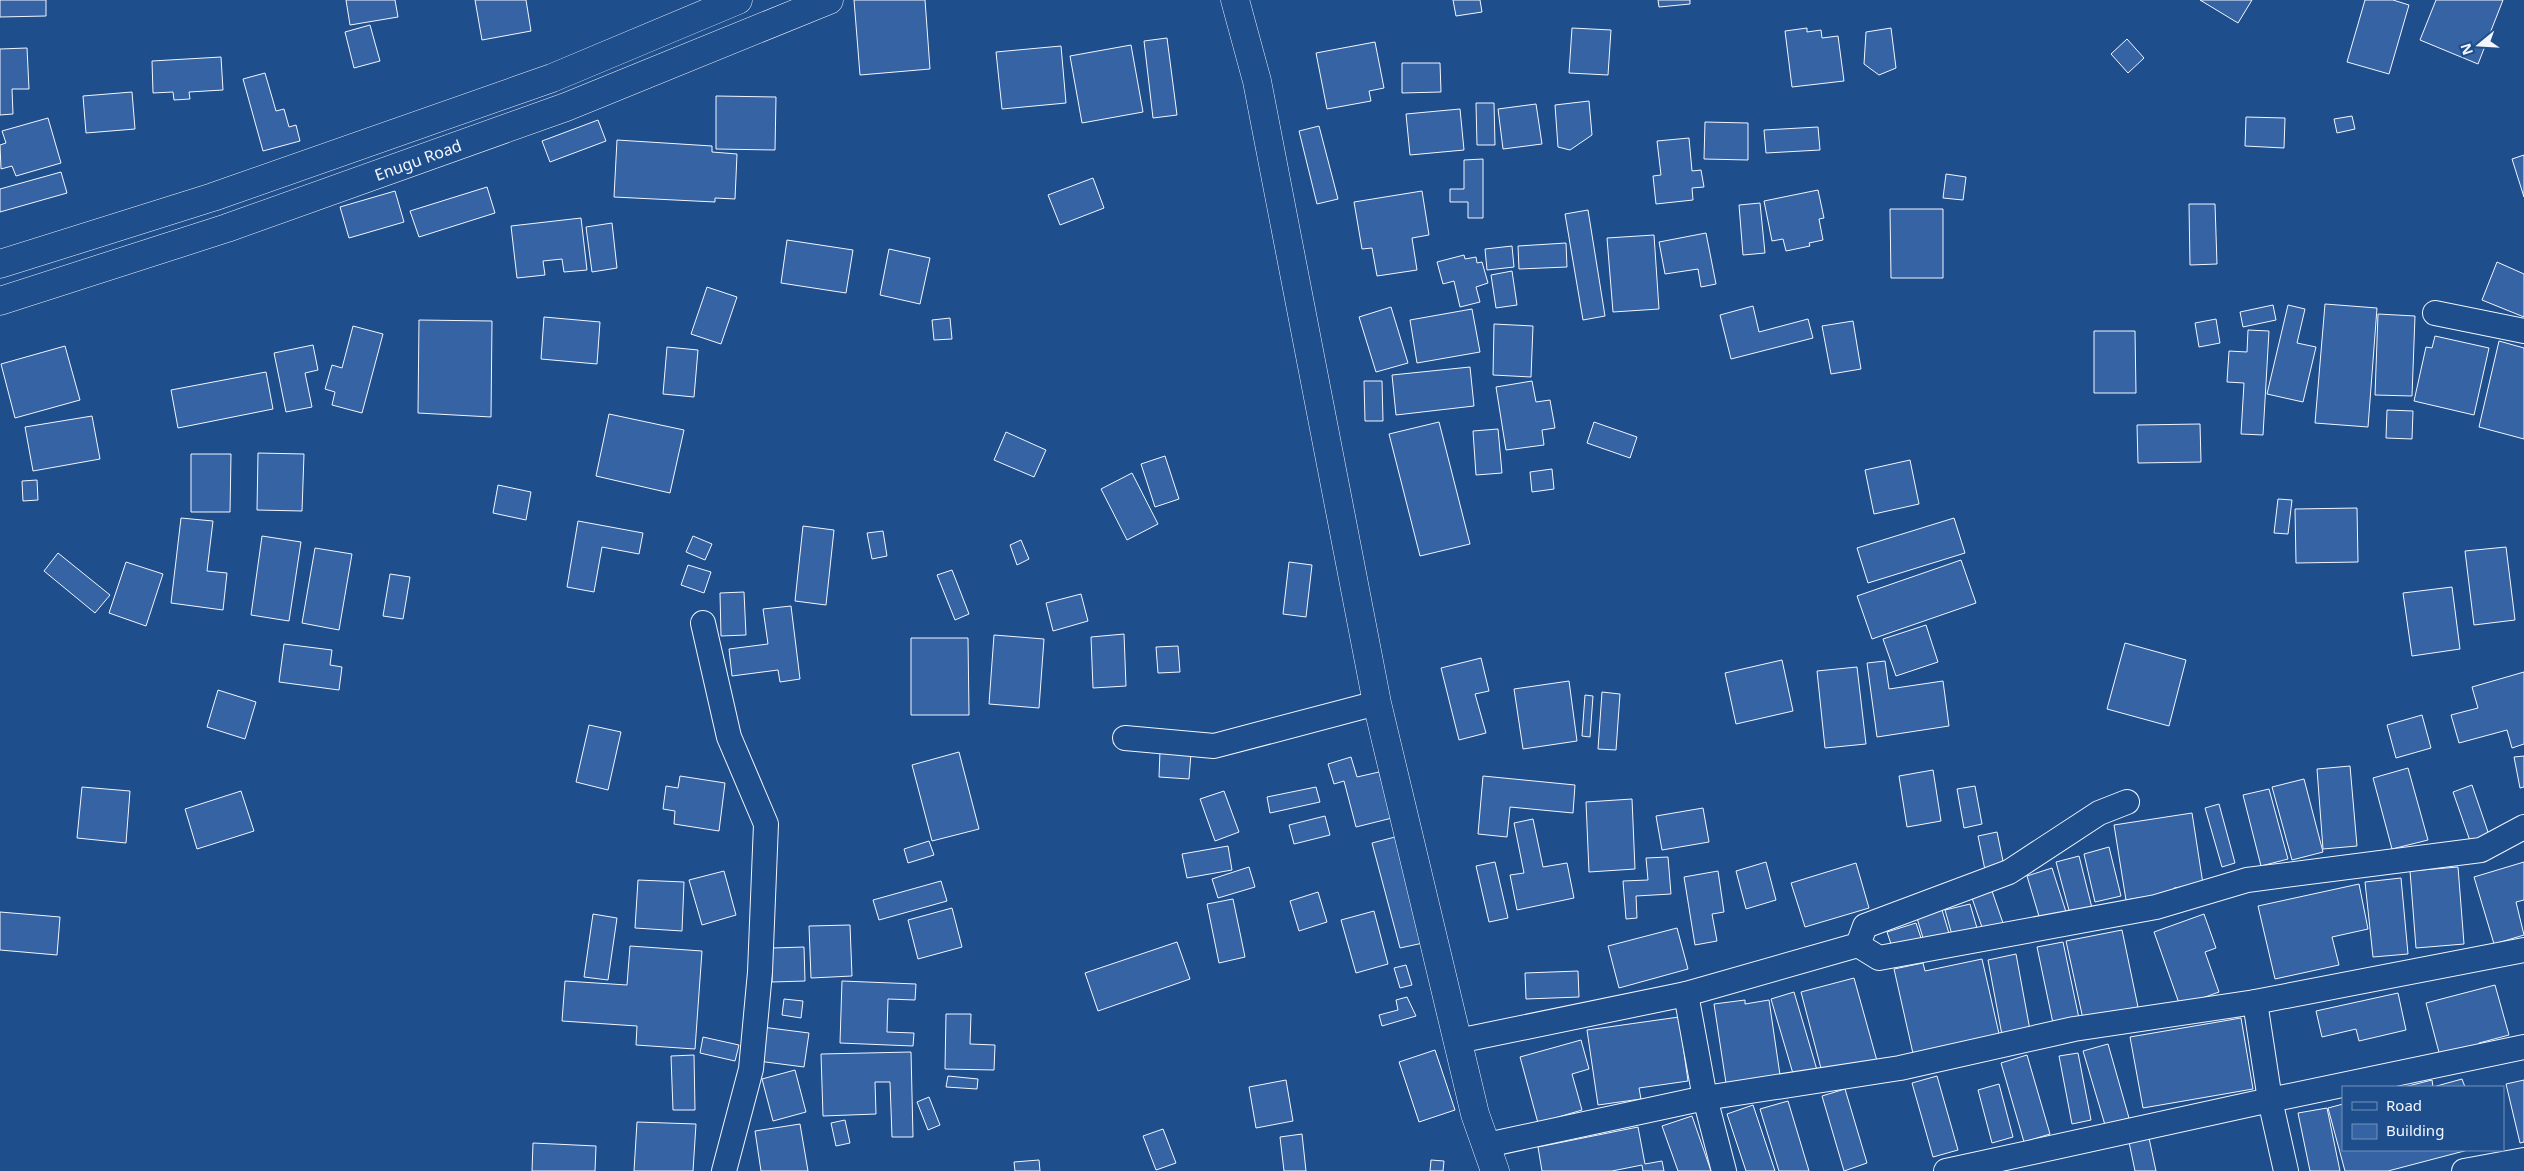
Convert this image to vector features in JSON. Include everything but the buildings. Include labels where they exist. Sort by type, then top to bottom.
[{"type":"main road","points":[[0,264],[213,196],[552,78],[738,0]]},
{"type":"main road","name":"Enugu Road","points":[[0,300],[227,228],[566,107],[829,0]]},
{"type":"main road","points":[[1235,0],[1257,82],[1377,703],[1475,1114],[1487,1145],[1494,1171]]},
{"type":"street","points":[[2434,313],[2524,331]]},
{"type":"street","points":[[702,623],[729,737],[766,824],[760,972],[750,1069],[724,1171]]},
{"type":"street","points":[[1125,738],[1214,746],[1377,703]]},
{"type":"street","points":[[1858,945],[1865,926],[2009,872],[2099,813],[2127,802]]},
{"type":"street","points":[[1458,1041],[1686,994],[1858,945],[1878,958],[2156,907],[2247,880],[2481,850],[2524,827]]},
{"type":"street","points":[[1487,1145],[1706,1098],[1900,1068],[2074,1029],[2255,1002],[2524,950]]},
{"type":"street","points":[[1686,994],[1706,1098],[1724,1171]]},
{"type":"street","points":[[2255,1002],[2270,1100],[2286,1171]]},
{"type":"street","points":[[1946,1171],[2524,1047]]},
{"type":"street","points":[[2464,1171],[2524,1160]]}]
